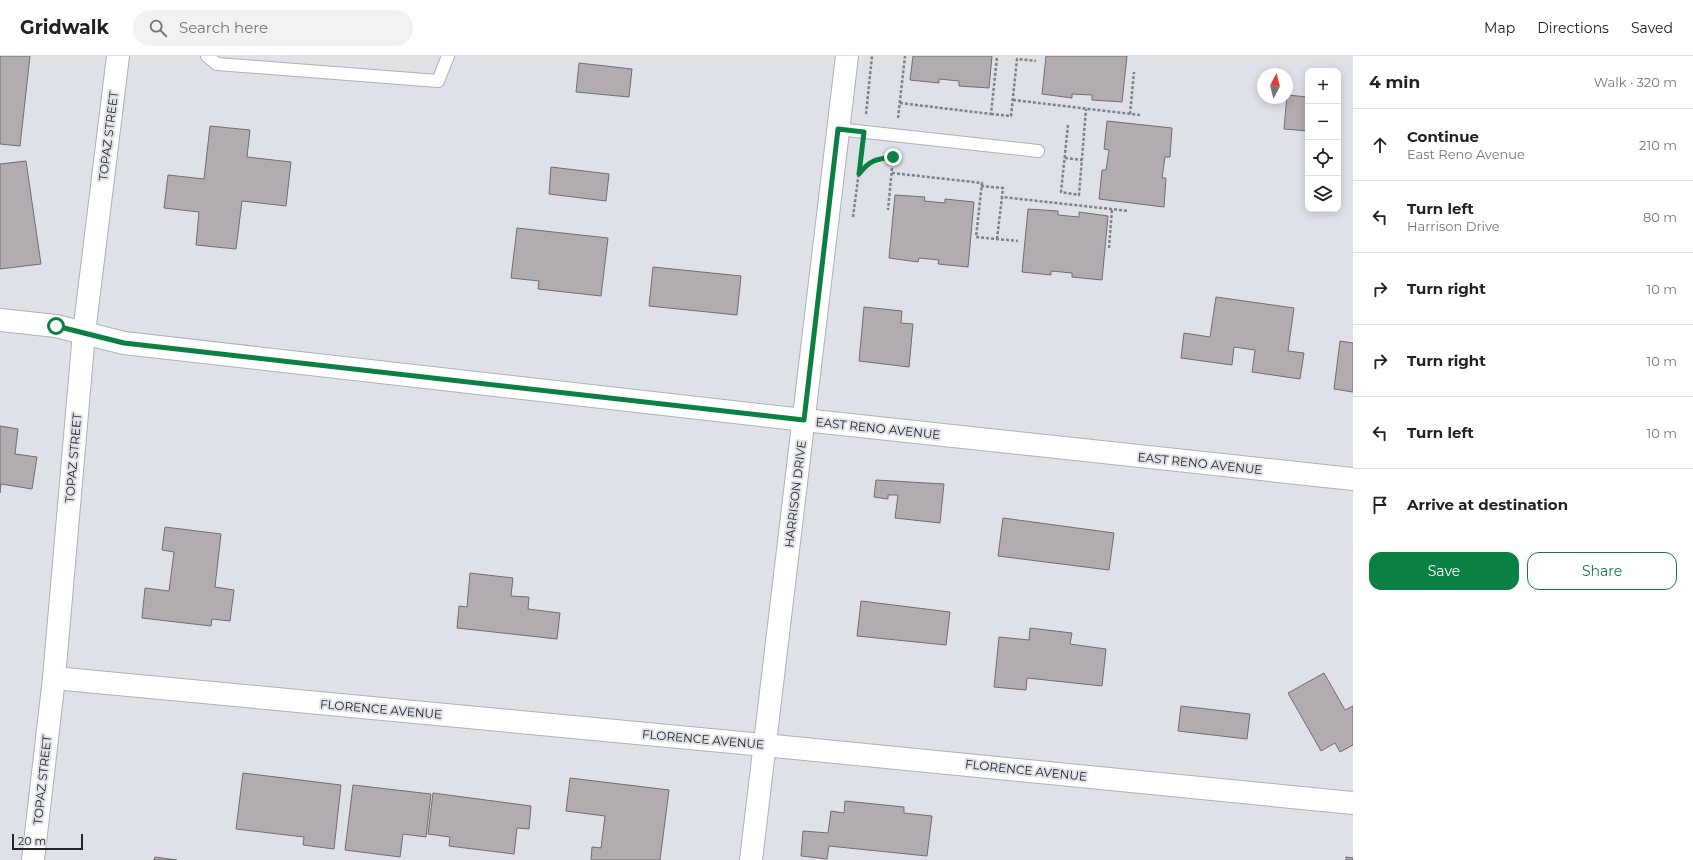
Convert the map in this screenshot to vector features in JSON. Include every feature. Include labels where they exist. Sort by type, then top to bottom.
[{"type":"street","name":"TOPAZ STREET","points":[[33,860],[54,678],[84,333],[118,56]]},
{"type":"street","name":"HARRISON DRIVE","points":[[751,860],[847,56]]},
{"type":"street","name":"EAST RENO AVENUE","points":[[0,320],[56,326],[124,343],[804,420],[1353,479]]},
{"type":"street","name":"FLORENCE AVENUE","points":[[54,678],[764,745],[1353,803]]},
{"type":"lane","points":[[207,56],[217,64],[438,81],[448,56]]},
{"type":"lane","points":[[838,129],[1038,151]]},
{"type":"path","points":[[853,220],[872,56]]},
{"type":"path","points":[[892,119],[898,118],[905,56]]},
{"type":"path","points":[[991,114],[997,57]]},
{"type":"path","points":[[900,103],[1011,116],[1017,59],[1036,61]]},
{"type":"path","points":[[1130,114],[1134,72]]},
{"type":"path","points":[[1013,100],[1140,115]]},
{"type":"path","points":[[1068,125],[1061,192],[1079,195],[1086,109]]},
{"type":"path","points":[[866,111],[873,113]]},
{"type":"path","points":[[859,174],[866,165],[873,160],[893,157],[888,210]]},
{"type":"path","points":[[1065,158],[1082,160]]},
{"type":"path","points":[[892,173],[982,183],[976,237],[1018,241]]},
{"type":"path","points":[[981,186],[1003,188],[997,239]]},
{"type":"path","points":[[1002,197],[1129,211]]},
{"type":"path","points":[[1109,248],[1112,209]]},
{"type":"building","points":[[0,56],[30,56],[20,146],[0,144]]},
{"type":"building","points":[[913,56],[992,56],[989,88],[959,86],[959,81],[939,79],[939,83],[910,80]]},
{"type":"building","points":[[1046,56],[1127,56],[1122,102],[1092,100],[1092,95],[1072,94],[1072,98],[1042,94]]},
{"type":"building","points":[[579,63],[632,69],[629,97],[576,92]]},
{"type":"building","points":[[1293,96],[1305,97],[1305,131],[1284,129],[1286,104],[1293,104]]},
{"type":"building","points":[[1107,121],[1172,128],[1170,157],[1165,157],[1162,178],[1166,178],[1164,207],[1099,199],[1102,170],[1106,170],[1109,150],[1104,149]]},
{"type":"building","points":[[210,126],[250,130],[247,157],[291,162],[286,206],[242,201],[236,249],[196,245],[199,212],[164,208],[168,175],[204,179]]},
{"type":"building","points":[[26,161],[41,264],[0,269],[0,164]]},
{"type":"building","points":[[551,167],[609,174],[606,201],[549,194]]},
{"type":"building","points":[[895,195],[925,197],[924,201],[945,203],[945,199],[974,202],[968,267],[938,264],[939,260],[919,258],[918,262],[889,258]]},
{"type":"building","points":[[1028,209],[1058,211],[1058,215],[1079,217],[1079,212],[1108,216],[1102,280],[1072,277],[1072,273],[1051,271],[1051,275],[1022,272]]},
{"type":"building","points":[[517,228],[608,238],[601,296],[538,289],[539,281],[511,278]]},
{"type":"building","points":[[653,267],[741,276],[737,315],[649,306]]},
{"type":"building","points":[[1216,297],[1294,308],[1288,351],[1304,353],[1300,379],[1252,372],[1255,350],[1234,347],[1232,365],[1181,358],[1184,333],[1210,337]]},
{"type":"building","points":[[864,307],[902,311],[901,323],[913,324],[909,367],[859,361]]},
{"type":"building","points":[[1340,341],[1353,343],[1353,392],[1334,389]]},
{"type":"building","points":[[0,426],[18,429],[15,454],[37,457],[32,489],[1,484],[0,493]]},
{"type":"building","points":[[876,480],[944,484],[940,523],[895,518],[898,495],[888,495],[888,499],[874,497]]},
{"type":"building","points":[[1003,518],[1114,533],[1109,570],[998,556]]},
{"type":"building","points":[[165,527],[221,534],[215,587],[234,590],[230,621],[212,619],[211,626],[142,618],[145,588],[169,591],[174,552],[162,550]]},
{"type":"building","points":[[470,573],[513,578],[511,596],[529,597],[528,609],[560,613],[557,639],[457,628],[459,606],[467,607]]},
{"type":"building","points":[[861,601],[950,612],[946,645],[857,636]]},
{"type":"building","points":[[1030,628],[1072,633],[1070,644],[1106,649],[1102,686],[1027,678],[1026,690],[994,687],[999,637],[1029,640]]},
{"type":"building","points":[[1324,673],[1345,710],[1353,706],[1353,745],[1340,752],[1335,743],[1321,751],[1288,693]]},
{"type":"building","points":[[1181,706],[1250,714],[1247,739],[1178,731]]},
{"type":"building","points":[[243,773],[341,785],[334,849],[303,845],[304,837],[236,829]]},
{"type":"building","points":[[570,778],[669,790],[660,860],[591,860],[592,847],[601,848],[605,816],[566,811]]},
{"type":"building","points":[[353,785],[431,794],[426,837],[403,834],[400,857],[345,850]]},
{"type":"building","points":[[433,793],[531,806],[529,829],[517,828],[514,854],[449,846],[450,837],[428,834]]},
{"type":"building","points":[[845,801],[904,807],[904,813],[932,816],[927,856],[829,846],[827,859],[801,856],[803,831],[828,833],[831,811],[844,813]]},
{"type":"building","points":[[155,857],[177,860],[154,860]]},
{"type":"building","points":[[1346,857],[1353,858],[1353,860],[1346,860]]},
{"type":"route","points":[[56,326],[124,343],[804,420],[838,129],[864,132],[859,174],[866,165],[873,160],[893,157]]}]
